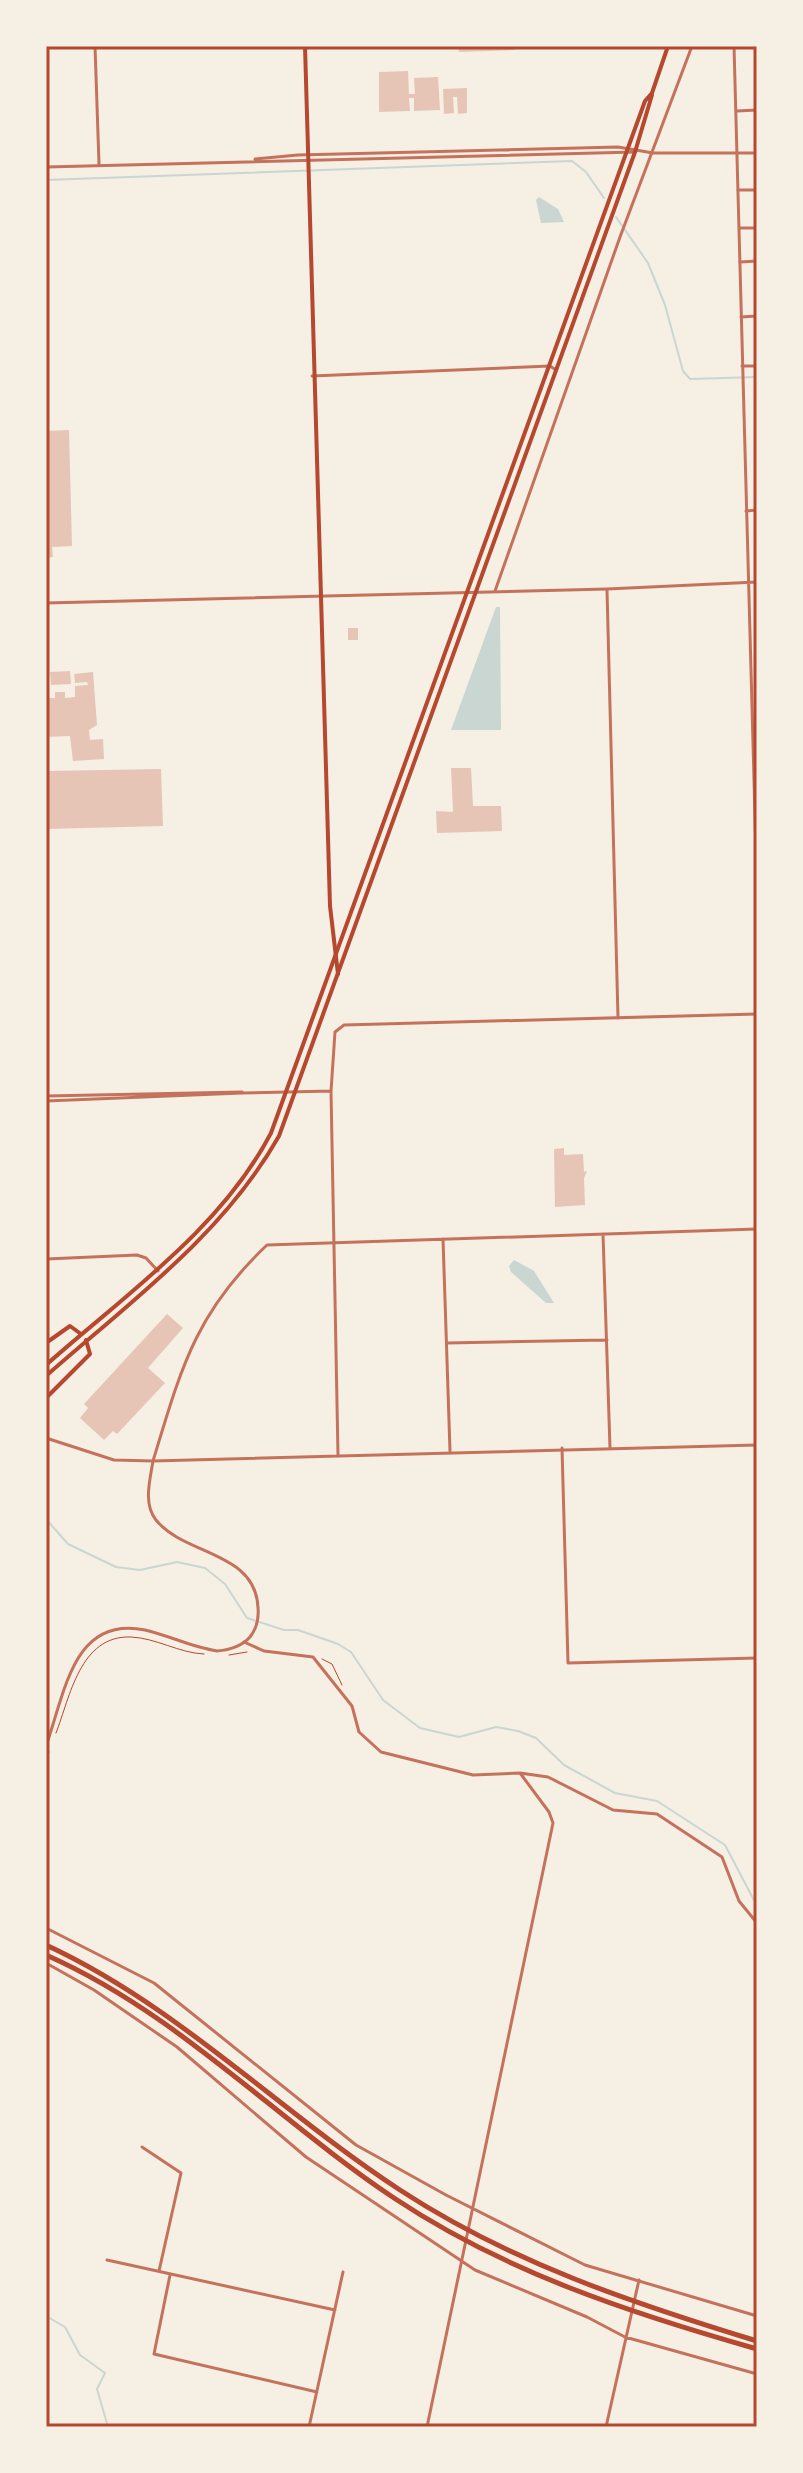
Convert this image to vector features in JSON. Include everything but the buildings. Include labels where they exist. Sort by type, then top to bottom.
[{"type":"highway","points":[[46,1945],[130,1989],[353,2158],[449,2220],[579,2282],[757,2341]]},
{"type":"highway","points":[[46,1955],[124,1997],[176,2033],[348,2166],[445,2229],[576,2291],[662,2322],[757,2349]]},
{"type":"main road","points":[[305,46],[312,376],[334,960],[338,974]]},
{"type":"main road","points":[[46,1365],[220,1210],[254,1167],[287,1091],[550,366],[652,103],[652,93],[668,46]]},
{"type":"main road","points":[[46,1376],[226,1215],[258,1174],[279,1136],[477,591],[631,152]]},
{"type":"main road","points":[[46,1343],[70,1326],[81,1334]]},
{"type":"main road","points":[[46,1398],[90,1354],[86,1340]]},
{"type":"street","points":[[95,46],[99,164]]},
{"type":"street","points":[[495,591],[626,218],[692,46]]},
{"type":"street","points":[[734,46],[757,890]]},
{"type":"street","points":[[736,111],[757,110]]},
{"type":"street","points":[[247,161],[308,168],[631,152]]},
{"type":"street","points":[[46,167],[247,161],[308,155],[757,153]]},
{"type":"street","points":[[738,190],[757,190]]},
{"type":"street","points":[[740,228],[757,228]]},
{"type":"street","points":[[740,262],[757,261]]},
{"type":"street","points":[[741,317],[757,316]]},
{"type":"street","points":[[312,376],[550,366],[556,370]]},
{"type":"street","points":[[742,368],[757,366]]},
{"type":"street","points":[[746,511],[757,510]]},
{"type":"street","points":[[747,545],[757,544]]},
{"type":"street","points":[[46,603],[607,589],[757,582]]},
{"type":"street","points":[[607,589],[618,1018]]},
{"type":"street","points":[[751,696],[757,695]]},
{"type":"street","points":[[338,1455],[331,1091],[335,1032],[344,1025],[757,1014]]},
{"type":"street","points":[[46,1099],[331,1091]]},
{"type":"street","points":[[48,1746],[81,1652],[95,1636],[109,1629],[134,1628],[217,1651],[231,1650],[244,1642],[255,1629],[259,1619],[254,1590],[244,1574],[220,1557],[174,1535],[156,1520],[148,1498],[153,1461],[196,1335],[218,1296],[267,1245],[757,1229]]},
{"type":"street","points":[[603,1234],[610,1448]]},
{"type":"street","points":[[443,1239],[450,1451]]},
{"type":"street","points":[[46,1259],[137,1255],[146,1258],[161,1274]]},
{"type":"street","points":[[446,1343],[607,1340]]},
{"type":"street","points":[[46,1438],[114,1460],[153,1461],[757,1445]]},
{"type":"street","points":[[562,1448],[568,1663],[757,1658]]},
{"type":"street","points":[[244,1642],[264,1651],[313,1657],[352,1706],[359,1732],[381,1752],[473,1775],[520,1773],[548,1777],[613,1810],[657,1814],[722,1857],[745,1912],[757,1923]]},
{"type":"street","points":[[427,2427],[553,1823],[549,1812],[520,1773]]},
{"type":"street","points":[[46,1928],[154,1983],[356,2145],[585,2265],[757,2316]]},
{"type":"street","points":[[46,1963],[166,2038],[306,2157],[475,2270],[626,2335],[757,2374]]},
{"type":"street","points":[[142,2147],[181,2173],[159,2271]]},
{"type":"street","points":[[107,2260],[335,2310]]},
{"type":"street","points":[[309,2427],[343,2272]]},
{"type":"street","points":[[170,2275],[154,2354],[317,2392]]},
{"type":"street","points":[[606,2427],[639,2280]]},
{"type":"path","points":[[56,1734],[80,1666],[100,1647],[114,1639],[131,1637],[212,1654]]},
{"type":"path","points":[[226,1654],[250,1651]]},
{"type":"path","points":[[321,1659],[332,1664],[343,1686]]},
{"type":"path","points":[[46,1759],[48,1746]]},
{"type":"shaded area","points":[[539,197],[558,209],[564,222],[541,223],[536,200]]},
{"type":"shaded area","points":[[496,607],[500,607],[501,730],[451,730]]},
{"type":"shaded area","points":[[514,1260],[534,1271],[554,1303],[546,1303],[511,1272],[509,1266]]},
{"type":"waterway","points":[[46,180],[572,161],[586,172],[604,198]]},
{"type":"waterway","points":[[616,217],[648,263],[665,305],[683,371],[690,379],[757,377]]},
{"type":"waterway","points":[[46,1519],[68,1544],[116,1567],[140,1570],[177,1562],[205,1568],[225,1584],[247,1618],[284,1630],[298,1630],[338,1644],[351,1652],[383,1700],[420,1728],[459,1737],[496,1727],[518,1731],[536,1738],[564,1765],[615,1793],[657,1801],[725,1845],[757,1906]]},
{"type":"waterway","points":[[46,2316],[65,2327],[80,2355],[105,2373],[97,2389],[108,2427]]}]
